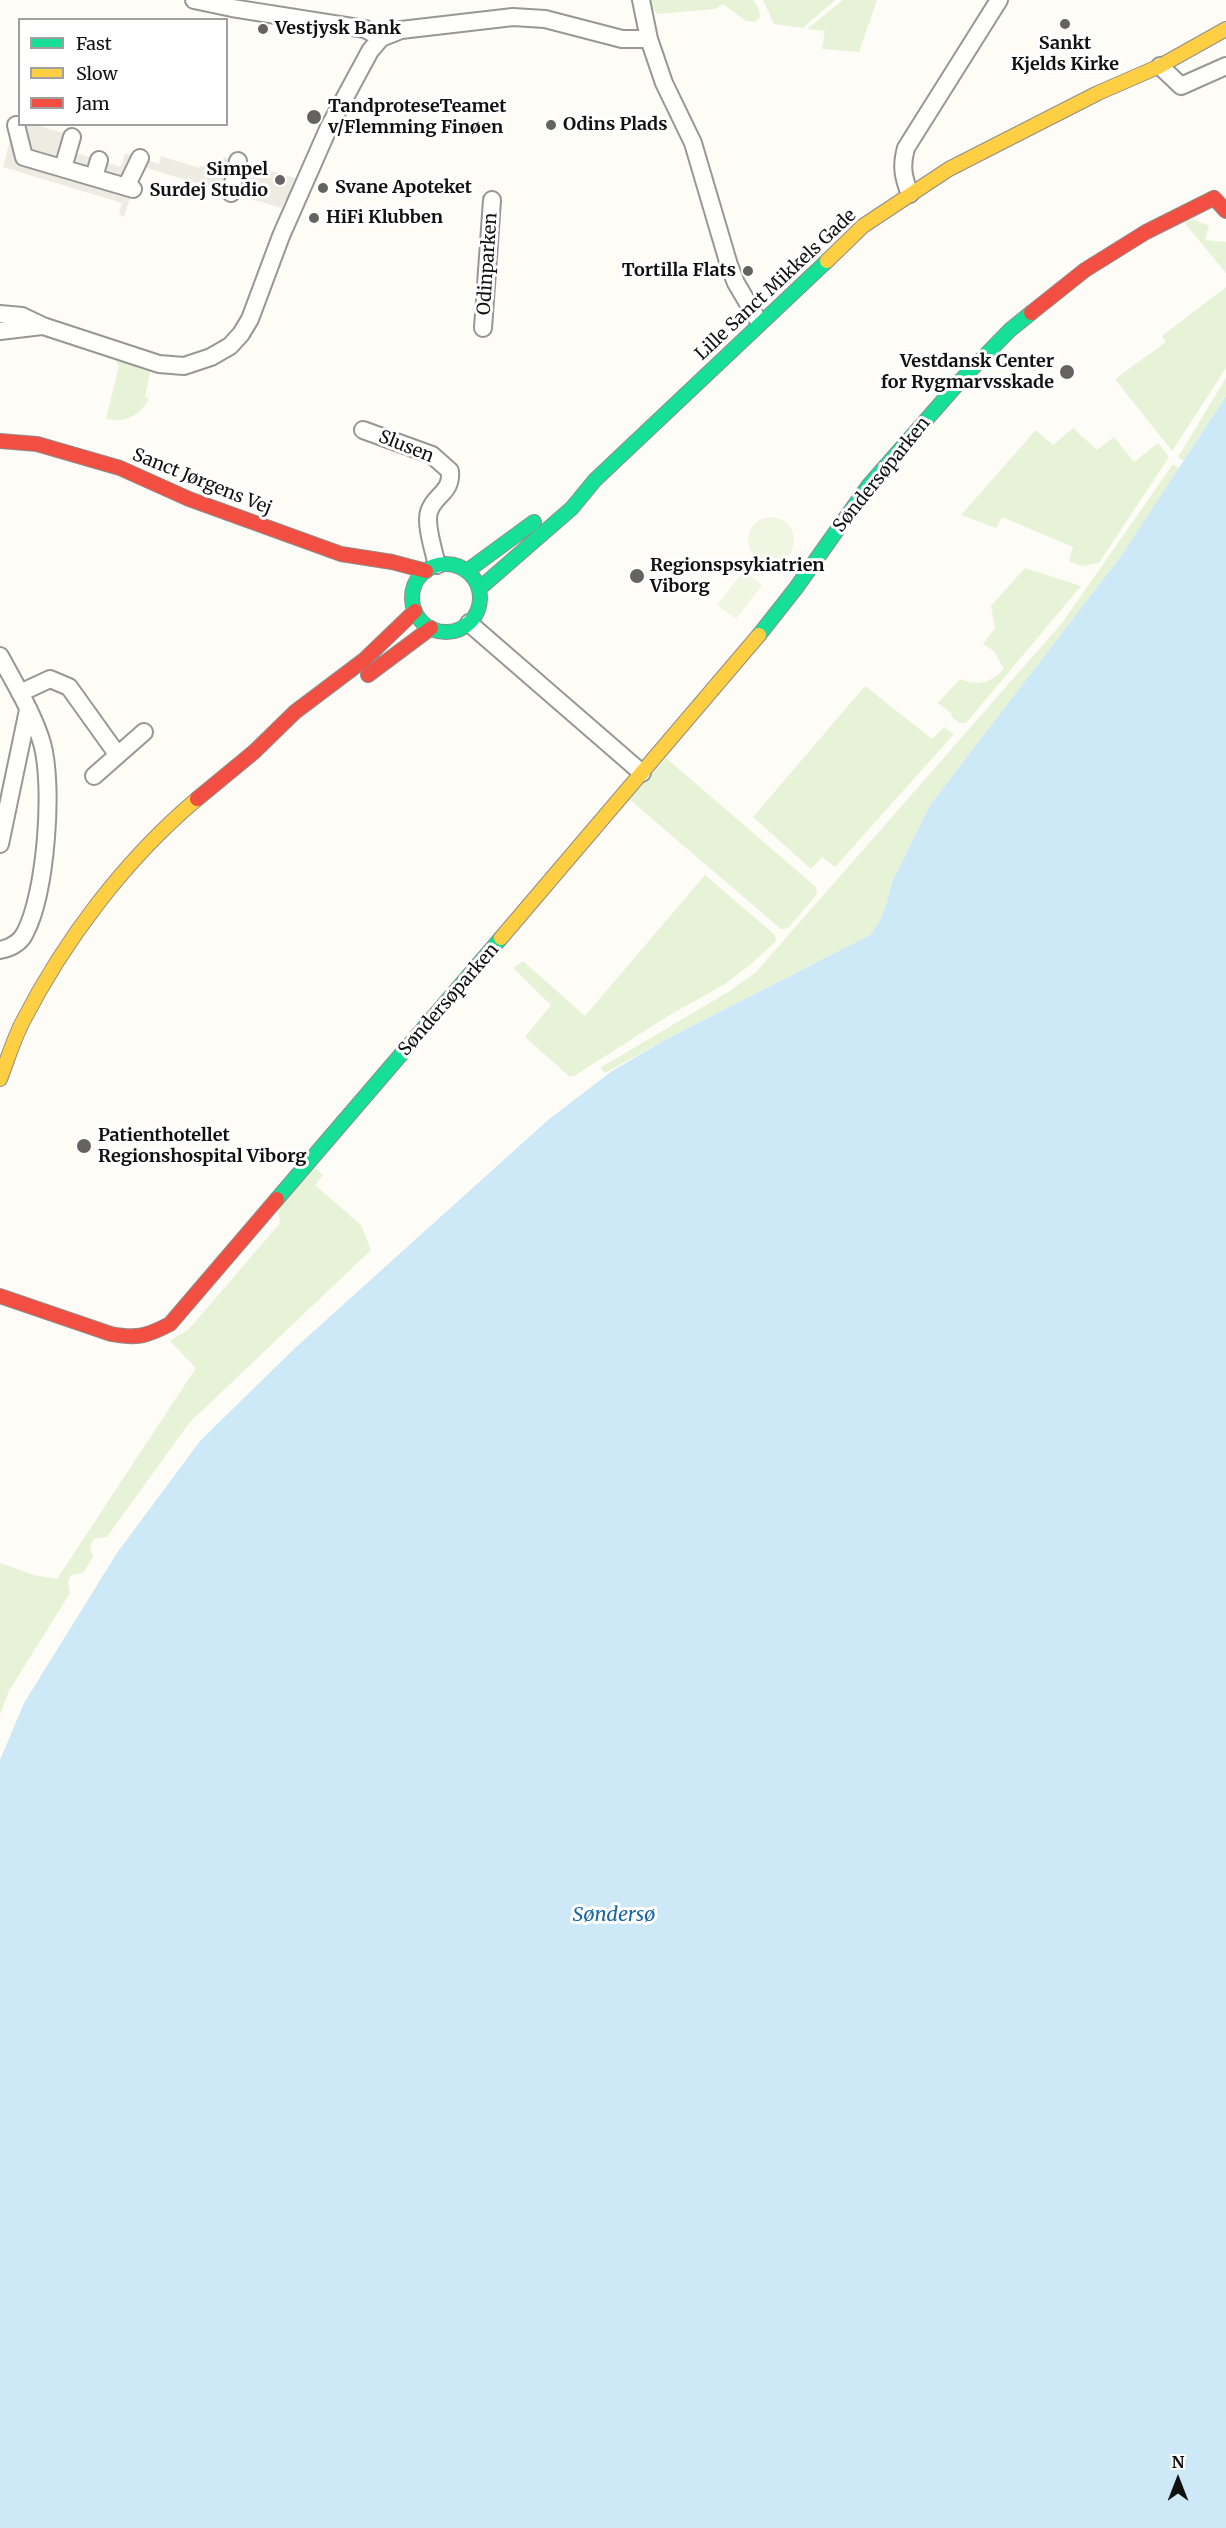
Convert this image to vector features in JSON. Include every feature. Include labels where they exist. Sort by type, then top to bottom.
[{"type":"street","points":[[194,0],[365,28],[381,38]]},
{"type":"street","points":[[641,0],[649,39],[664,82],[693,143],[729,265],[736,283],[759,322]]},
{"type":"street","points":[[910,194],[903,177],[902,163],[906,148],[999,0]]},
{"type":"street","points":[[0,314],[22,316],[43,326],[159,364],[184,366],[211,357],[230,346],[241,334],[250,318],[281,236],[329,127],[370,51],[381,38],[401,30],[513,17],[545,20],[622,39],[649,39]]},
{"type":"street","name":"Lille Sanct Mikkels Gade","points":[[479,588],[572,508],[595,480],[759,322],[863,226],[910,194],[967,160],[1098,93],[1160,66],[1226,29]]},
{"type":"street","points":[[1160,66],[1181,86],[1226,66]]},
{"type":"street","points":[[16,125],[24,157],[129,188],[140,158]]},
{"type":"street","points":[[63,168],[72,137]]},
{"type":"street","points":[[93,177],[99,160]]},
{"type":"street","points":[[231,193],[238,161]]},
{"type":"street","name":"Søndersøparken","points":[[0,1296],[116,1336],[138,1338],[154,1333],[170,1324],[752,643],[796,588],[869,485],[962,379],[1010,330],[1085,270],[1146,232],[1214,198],[1226,211]]},
{"type":"street","name":"Odinparken","points":[[483,328],[492,200]]},
{"type":"street","points":[[0,331],[43,326]]},
{"type":"street","name":"Sanct Jørgens Vej","points":[[8,428],[37,444]]},
{"type":"street","name":"Slusen","points":[[363,430],[432,455],[450,471],[451,480],[448,486],[434,502],[428,515],[431,568]]},
{"type":"street","name":"Sanct Jørgens Vej","points":[[0,441],[37,444],[120,468],[189,499],[352,558],[384,574]]},
{"type":"street","name":"Lille Sanct Mikkels Gade","points":[[467,571],[561,500],[595,480]]},
{"type":"street","name":"Sanct Jørgens Vej","points":[[352,558],[431,568]]},
{"type":"street","points":[[458,566],[467,571],[479,588],[480,603],[469,623],[451,631],[431,628],[422,621],[416,611],[413,593],[420,577],[431,568],[458,566]]},
{"type":"street","points":[[398,583],[413,593]]},
{"type":"street","points":[[0,1079],[21,1025],[54,966],[119,876],[192,804],[254,752],[295,712],[364,660],[416,611]]},
{"type":"street","points":[[469,623],[642,773]]},
{"type":"street","points":[[357,683],[431,628]]},
{"type":"street","points":[[0,656],[20,693],[42,743],[47,775],[46,835],[35,905],[25,935],[11,948],[0,950]]},
{"type":"street","points":[[20,693],[50,679],[69,687],[117,754]]},
{"type":"street","points":[[0,844],[28,710]]},
{"type":"street","points":[[254,752],[305,724]]},
{"type":"street","points":[[94,776],[144,732]]},
{"type":"street","points":[[14,780],[29,760],[44,754]]},
{"type":"green space","points":[[650,0],[753,0],[759,9],[760,17],[755,22],[746,21],[723,4],[715,9],[658,14],[652,9]]},
{"type":"green space","points":[[763,0],[835,0],[803,28],[774,24]]},
{"type":"green space","points":[[843,0],[877,0],[859,52],[822,49],[825,31],[807,29]]},
{"type":"green space","points":[[1193,219],[1209,226],[1205,240],[1226,242],[1226,273],[1183,221]]},
{"type":"green space","points":[[1226,287],[1226,368],[1172,451],[1115,379],[1166,342],[1162,336]]},
{"type":"green space","points":[[115,359],[150,373],[145,397],[149,399],[136,414],[119,420],[106,419],[119,366]]},
{"type":"green space","points":[[1226,378],[1226,396],[1183,461],[1178,457]]},
{"type":"green space","points":[[1073,428],[1097,450],[1114,437],[1134,462],[1158,443],[1169,457],[1099,563],[1082,566],[1069,561],[1073,547],[1002,517],[996,528],[961,515],[1036,430],[1053,445]]},
{"type":"green space","points":[[1173,464],[1179,468],[1121,556],[930,805],[892,882],[880,921],[870,935],[605,1073],[600,1068],[728,992],[756,972],[1062,623]]},
{"type":"green space","points":[[776,517],[788,523],[793,531],[793,549],[788,557],[780,562],[766,563],[758,560],[751,553],[748,535],[751,527],[758,520]]},
{"type":"green space","points":[[1025,568],[1081,586],[966,723],[959,723],[938,703],[960,679],[972,683],[984,682],[994,678],[1004,669],[994,651],[983,644],[995,628],[991,606]]},
{"type":"green space","points":[[744,571],[762,585],[736,619],[717,605]]},
{"type":"green space","points":[[865,686],[932,739],[944,727],[954,734],[835,867],[822,857],[811,869],[753,817]]},
{"type":"green space","points":[[666,758],[816,887],[817,894],[788,928],[781,929],[629,799]]},
{"type":"green space","points":[[705,875],[775,935],[776,941],[725,984],[668,1016],[574,1076],[569,1076],[525,1037],[551,1005],[513,968],[523,961],[585,1016]]},
{"type":"green space","points":[[313,1166],[323,1175],[315,1185],[361,1225],[371,1250],[189,1423],[107,1537],[94,1539],[90,1546],[93,1557],[83,1573],[71,1575],[68,1582],[70,1593],[9,1691],[0,1714],[0,1563],[34,1575],[57,1579],[196,1368],[170,1341],[189,1329],[280,1223],[278,1209]]},
{"type":"shaded area","points":[[7,123],[18,126],[40,126],[69,135],[76,153],[121,167],[125,153],[159,164],[161,156],[199,168],[201,166],[218,168],[224,157],[298,179],[281,208],[140,166],[124,217],[119,214],[122,203],[3,167],[11,137]]},
{"type":"water","name":"Søndersø","points":[[1226,396],[1226,2528],[0,2528],[0,1760],[24,1703],[117,1553],[200,1441],[294,1349],[548,1120],[612,1071],[663,1041],[870,935],[880,921],[892,882],[930,805],[1121,556]]},
{"type":"traffic: fast","points":[[479,589],[572,508],[595,480],[827,261]]},
{"type":"traffic: fast","points":[[759,635],[796,588],[869,485],[962,379],[1010,330],[1031,313]]},
{"type":"traffic: fast","points":[[467,571],[534,522]]},
{"type":"traffic: fast","points":[[446,564],[459,567],[470,574],[477,585],[480,598],[477,611],[470,622],[459,629],[446,632],[433,629],[422,622],[415,611],[412,598],[415,585],[422,574],[433,567],[446,564]]},
{"type":"traffic: fast","points":[[277,1199],[501,938]]},
{"type":"traffic: slow","points":[[827,261],[863,226],[949,169],[1098,93],[1160,66],[1226,29]]},
{"type":"traffic: slow","points":[[501,938],[759,635]]},
{"type":"traffic: slow","points":[[0,1079],[22,1023],[77,931],[145,848],[197,799]]},
{"type":"traffic: jam","points":[[1031,313],[1085,270],[1146,232],[1214,198],[1226,211]]},
{"type":"traffic: jam","points":[[0,441],[37,444],[120,468],[189,499],[341,554],[392,562],[426,571]]},
{"type":"traffic: jam","points":[[197,799],[254,752],[295,712],[364,660],[415,611]]},
{"type":"traffic: jam","points":[[368,675],[431,628]]},
{"type":"traffic: jam","points":[[0,1296],[111,1334],[128,1336],[148,1334],[170,1324],[277,1199]]},
{"type":"place","name":"Sankt Kjelds Kirke","points":[[1065,24]]},
{"type":"place","name":"Vestjysk Bank","points":[[263,29]]},
{"type":"place","name":"TandproteseTeamet v/Flemming Finøen","points":[[314,117]]},
{"type":"place","name":"Odins Plads","points":[[551,125]]},
{"type":"place","name":"Simpel Surdej Studio","points":[[280,180]]},
{"type":"place","name":"Svane Apoteket","points":[[323,188]]},
{"type":"place","name":"HiFi Klubben","points":[[314,218]]},
{"type":"place","name":"Tortilla Flats","points":[[748,271]]},
{"type":"place","name":"Vestdansk Center for Rygmarvsskade","points":[[1067,372]]},
{"type":"place","name":"Regionspsykiatrien Viborg","points":[[637,576]]},
{"type":"place","name":"Patienthotellet Regionshospital Viborg","points":[[84,1146]]}]
